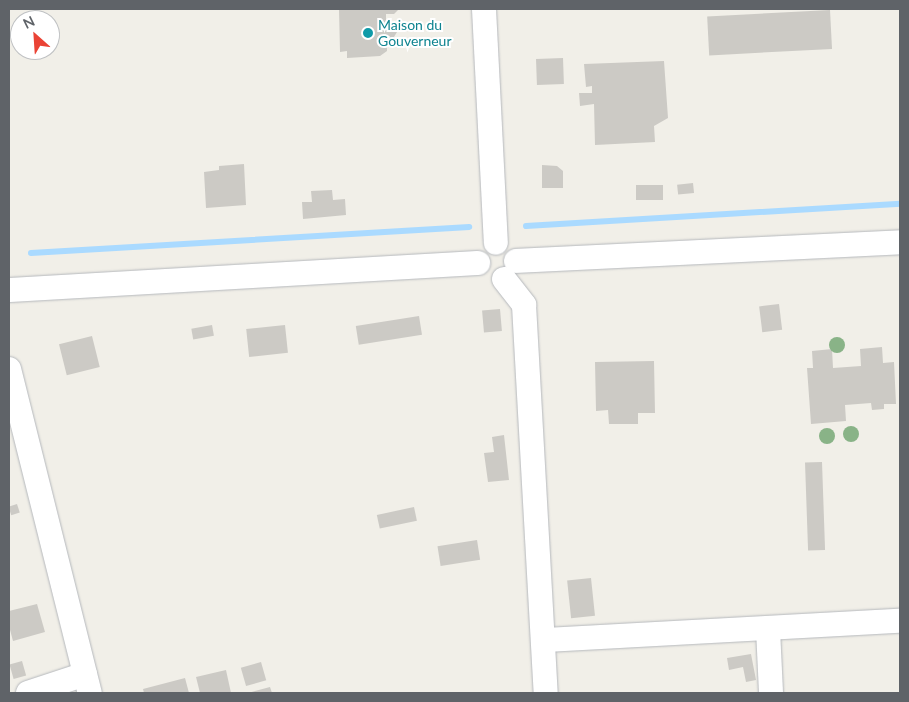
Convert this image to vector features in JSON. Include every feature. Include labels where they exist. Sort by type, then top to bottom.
[{"type":"street","points":[[484,9],[496,243]]},
{"type":"street","points":[[546,693],[524,305],[510,270],[510,248],[496,243],[483,250],[478,263],[484,275],[490,279],[510,270],[900,242]]},
{"type":"street","points":[[9,290],[478,263]]},
{"type":"street","points":[[9,370],[87,684],[28,693]]},
{"type":"street","points":[[544,640],[900,621]]},
{"type":"street","points":[[768,629],[771,693]]},
{"type":"building","name":"Maison du Gouverneur","points":[[339,9],[399,9],[394,14],[386,14],[386,27],[394,27],[397,32],[394,37],[387,38],[387,51],[380,56],[347,58],[347,51],[340,52]]},
{"type":"building","points":[[830,10],[832,49],[709,55],[707,16]]},
{"type":"building","points":[[563,58],[564,84],[537,85],[536,59]]},
{"type":"building","points":[[664,61],[668,118],[654,126],[655,142],[595,145],[594,104],[580,106],[579,93],[592,93],[592,86],[586,87],[584,64]]},
{"type":"building","points":[[244,164],[246,205],[206,208],[204,172],[219,170],[219,166]]},
{"type":"building","points":[[542,165],[557,166],[563,171],[563,188],[542,188]]},
{"type":"building","points":[[693,183],[694,193],[678,195],[677,185]]},
{"type":"building","points":[[636,185],[663,185],[663,200],[636,200]]},
{"type":"building","points":[[332,190],[333,200],[345,199],[346,215],[303,219],[302,202],[312,202],[311,191]]},
{"type":"building","points":[[779,304],[782,330],[762,332],[759,306]]},
{"type":"building","points":[[500,309],[502,331],[484,332],[482,311]]},
{"type":"building","points":[[419,316],[422,335],[359,345],[356,326]]},
{"type":"building","points":[[212,325],[214,336],[193,339],[191,329]]},
{"type":"building","points":[[285,325],[288,353],[249,357],[246,329]]},
{"type":"building","points":[[92,336],[100,367],[67,375],[59,344]]},
{"type":"building","points":[[882,347],[883,363],[894,362],[896,404],[884,404],[884,409],[872,410],[871,403],[845,405],[846,421],[811,424],[807,368],[813,368],[812,351],[832,349],[833,368],[861,366],[860,349]]},
{"type":"building","points":[[654,361],[655,413],[638,413],[638,424],[609,424],[608,410],[596,411],[595,362]]},
{"type":"building","points":[[504,435],[509,480],[488,482],[484,453],[494,452],[492,437]]},
{"type":"building","points":[[822,462],[825,550],[808,551],[805,463]]},
{"type":"building","points":[[17,504],[20,513],[11,515],[9,507]]},
{"type":"building","points":[[414,507],[417,521],[380,529],[377,515]]},
{"type":"building","points":[[477,540],[480,560],[441,566],[437,546]]},
{"type":"building","points":[[591,578],[595,616],[571,618],[567,581]]},
{"type":"building","points":[[37,604],[45,632],[13,641],[9,626],[9,611]]},
{"type":"building","points":[[751,654],[756,680],[746,682],[743,667],[729,670],[727,658]]},
{"type":"building","points":[[22,661],[26,675],[14,679],[10,665]]},
{"type":"building","points":[[261,662],[266,680],[246,686],[241,668]]},
{"type":"building","points":[[226,670],[231,693],[200,693],[196,677]]},
{"type":"building","points":[[185,678],[189,693],[144,693],[143,689]]},
{"type":"building","points":[[270,687],[272,693],[248,693]]},
{"type":"waterway","points":[[526,226],[900,204]]},
{"type":"waterway","points":[[31,253],[469,227]]},
{"type":"place","name":"Maison du Gouverneur","points":[[368,33]]}]
